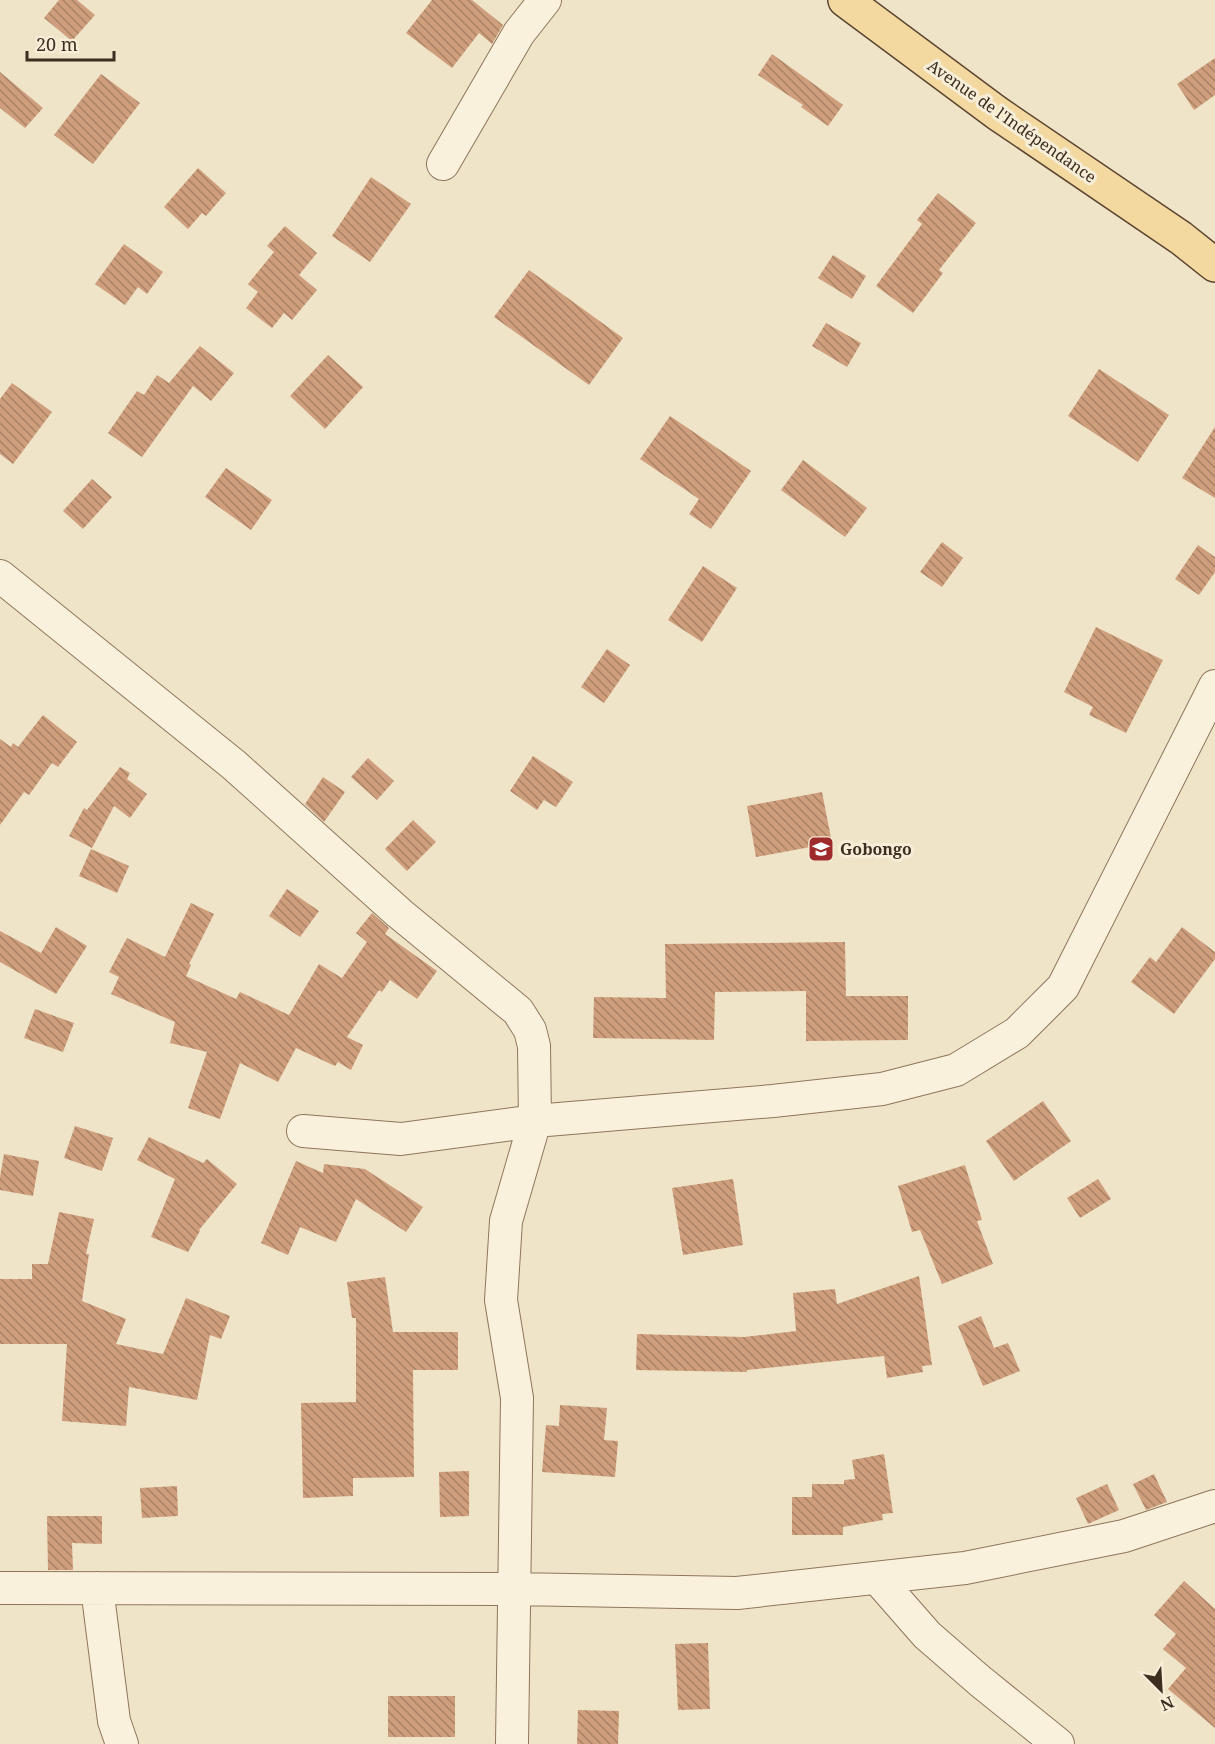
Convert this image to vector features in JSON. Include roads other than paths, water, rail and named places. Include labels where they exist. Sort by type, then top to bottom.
[{"type":"main road","name":"Avenue de l'Indépendance","points":[[845,0],[997,113],[1181,238],[1215,265]]},
{"type":"main road","name":"Avenue de l'Indépendance","points":[[1181,238],[1215,248]]},
{"type":"street","points":[[443,164],[519,33],[544,0]]},
{"type":"street","points":[[0,576],[234,765],[399,913],[518,1011],[530,1030],[534,1046],[535,1121],[506,1221],[501,1300],[517,1398],[512,1744]]},
{"type":"street","points":[[303,1131],[401,1138],[535,1121],[773,1101],[882,1089],[956,1070],[1017,1033],[1063,987],[1215,686]]},
{"type":"street","points":[[0,1588],[514,1589],[737,1593],[965,1568],[1124,1536],[1215,1506]]},
{"type":"street","points":[[878,1579],[927,1635],[980,1682],[1058,1744]]},
{"type":"street","points":[[98,1588],[114,1721],[122,1744]]},
{"type":"place","name":"Gobongo","points":[[821,849]]}]
